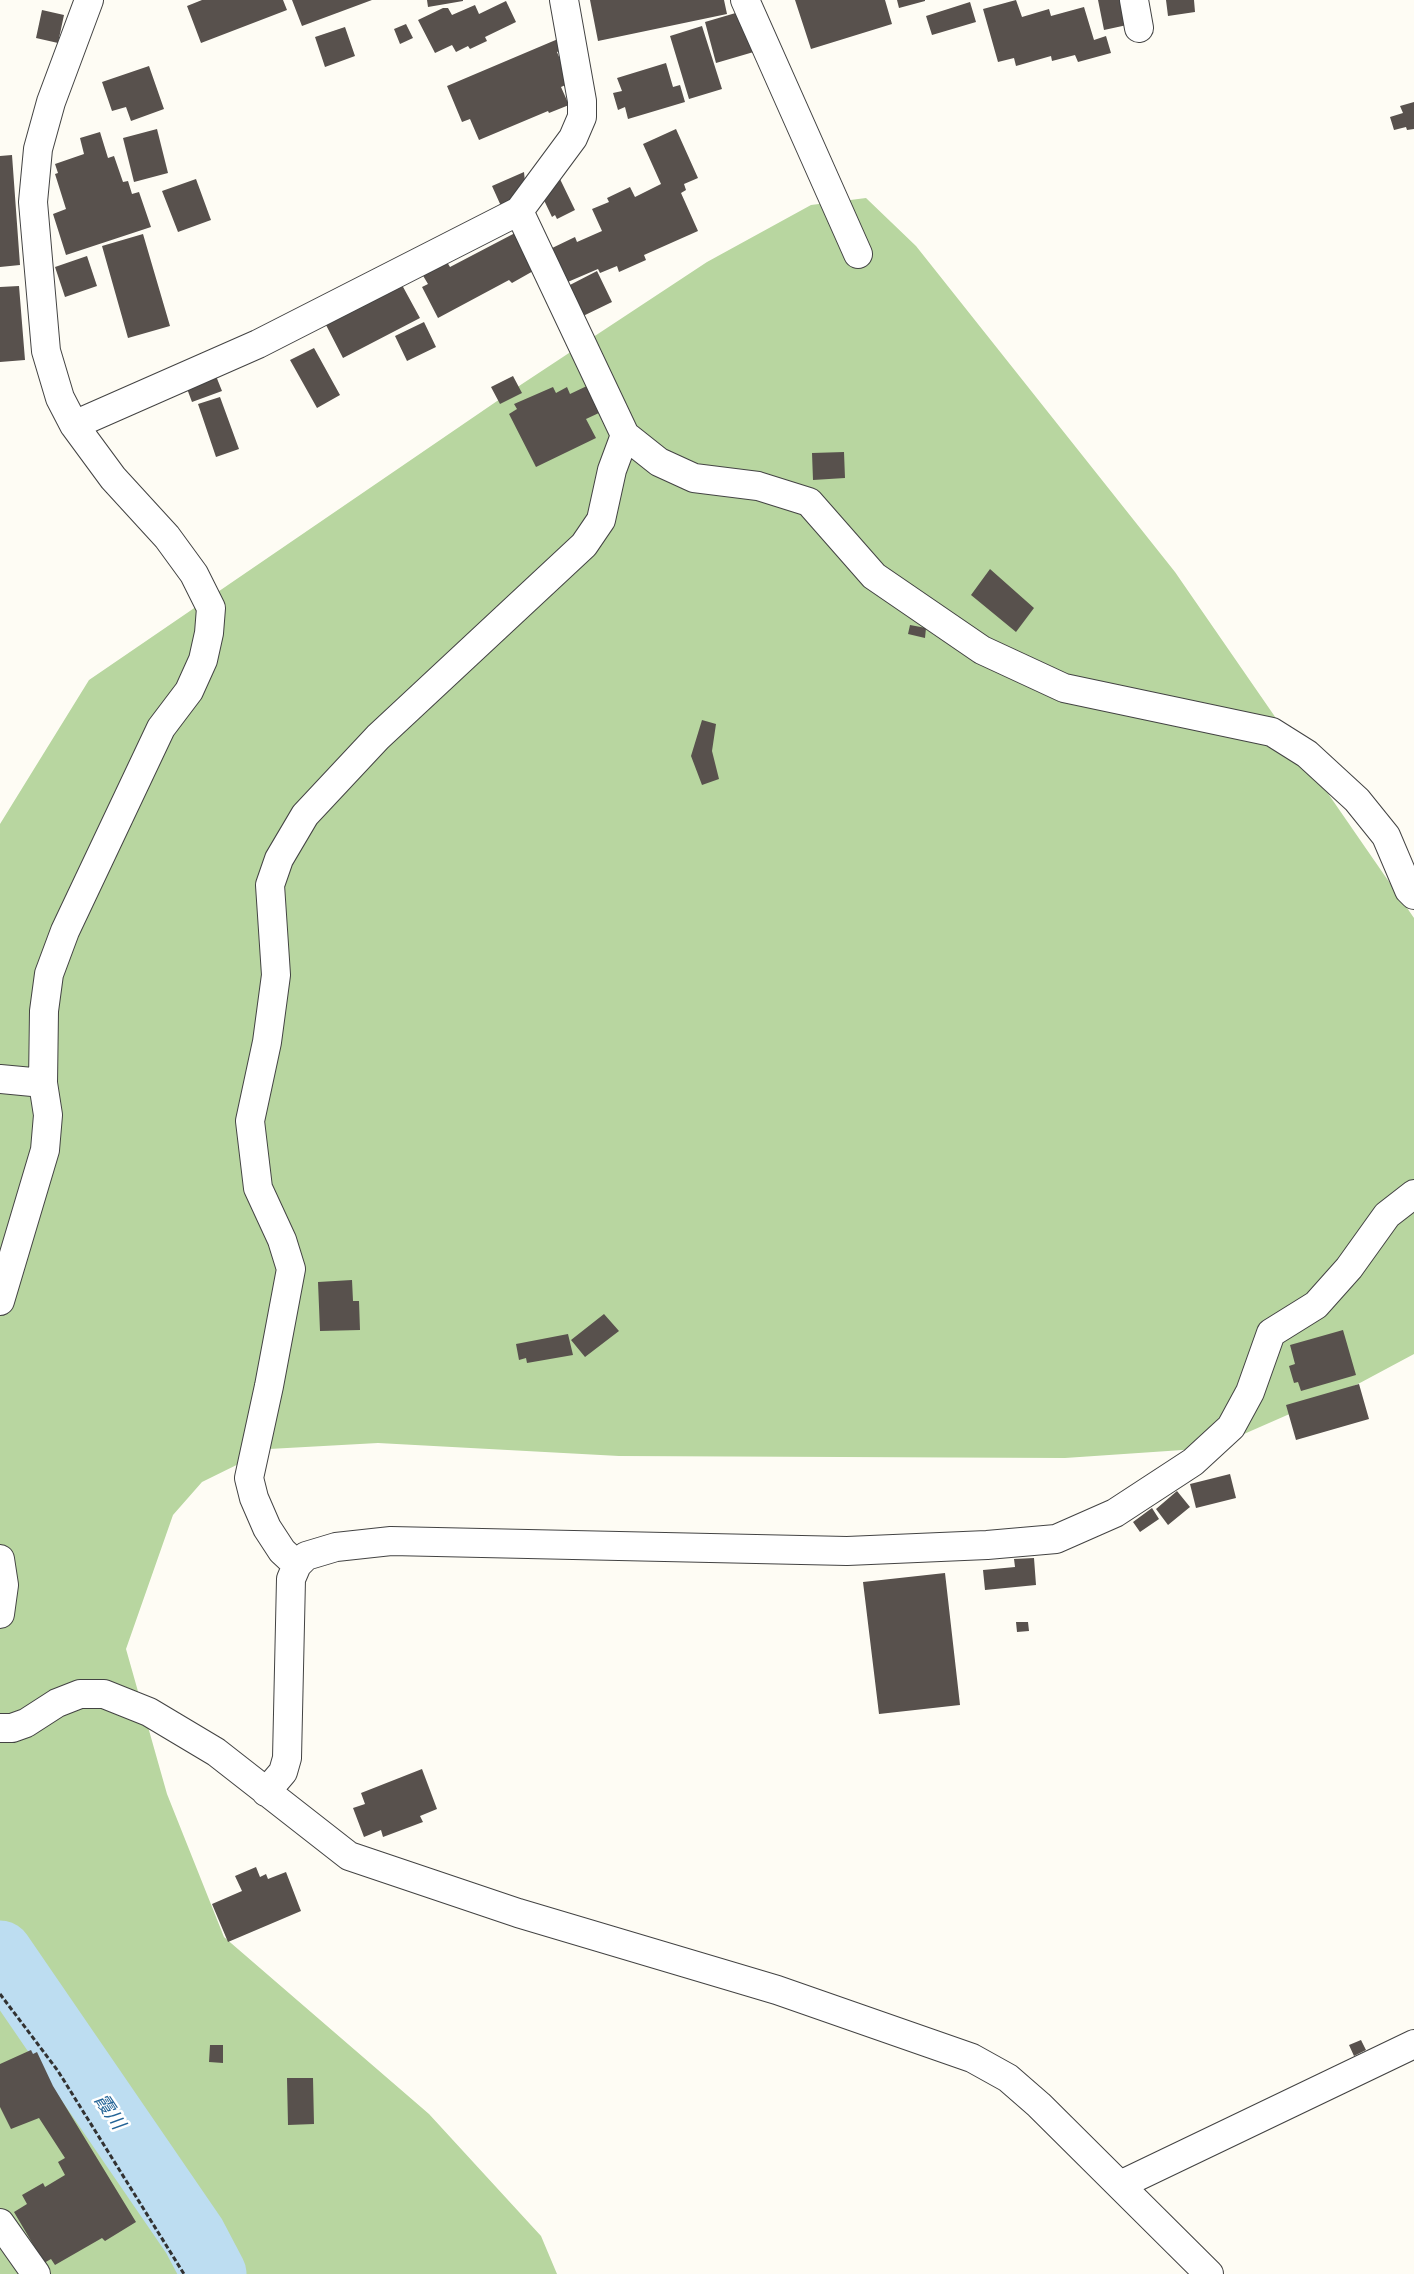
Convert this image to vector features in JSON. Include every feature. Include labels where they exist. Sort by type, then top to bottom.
[{"type":"street","points":[[0,1301],[45,1150],[48,1115],[43,1084],[44,1010],[49,974],[65,931],[161,728],[189,691],[202,660],[209,633],[211,608],[194,574],[167,538],[113,478],[74,425],[60,398],[46,351],[33,202],[38,149],[50,102],[89,0]]},
{"type":"street","points":[[74,425],[258,344],[518,211],[573,138],[582,118],[582,101],[564,0]]},
{"type":"street","points":[[745,0],[858,254]]},
{"type":"street","points":[[1134,0],[1139,28]]},
{"type":"street","points":[[518,211],[625,435],[660,462],[694,478],[758,486],[809,502],[874,576],[982,650],[1056,684],[1074,690],[1272,732],[1307,754],[1357,800],[1386,836],[1409,890],[1414,895]]},
{"type":"street","points":[[297,1565],[282,1552],[267,1528],[254,1498],[249,1478],[291,1269],[282,1240],[258,1188],[250,1121],[267,1042],[276,974],[270,885],[279,859],[305,815],[378,737],[584,545],[602,520],[612,470],[625,435]]},
{"type":"street","points":[[0,1079],[43,1084]]},
{"type":"street","points":[[266,1792],[283,1772],[287,1758],[291,1579],[297,1565],[306,1556],[336,1547],[391,1541],[847,1551],[987,1545],[1056,1539],[1115,1514],[1193,1462],[1231,1428],[1250,1392],[1271,1333],[1316,1305],[1349,1268],[1387,1215],[1414,1194]]},
{"type":"street","points":[[0,1559],[4,1585],[0,1614]]},
{"type":"street","points":[[0,1728],[12,1728],[26,1723],[58,1703],[80,1694],[104,1694],[149,1712],[208,1747],[349,1856],[518,1913],[777,1990],[972,2058],[1008,2078],[1027,2094],[1209,2274]]},
{"type":"street","points":[[1120,2185],[1414,2044]]},
{"type":"street","points":[[0,2223],[36,2274]]},
{"type":"path","points":[[0,1994],[58,2071],[184,2274]]},
{"type":"green space","points":[[866,198],[916,246],[1175,572],[1414,918],[1414,1354],[1358,1384],[1212,1448],[1065,1458],[619,1456],[378,1443],[269,1449],[202,1482],[173,1515],[126,1649],[167,1794],[224,1937],[429,2114],[541,2236],[557,2274],[0,2274],[0,824],[89,680],[522,384],[707,262],[811,205]]},
{"type":"building","points":[[202,0],[283,0],[287,10],[201,43],[187,6]]},
{"type":"building","points":[[292,0],[372,0],[302,26]]},
{"type":"building","points":[[427,0],[463,0],[463,1],[428,7]]},
{"type":"building","points":[[590,0],[724,0],[727,14],[598,41]]},
{"type":"building","points":[[795,0],[885,0],[892,24],[811,49]]},
{"type":"building","points":[[897,0],[925,0],[925,1],[899,8]]},
{"type":"building","points":[[1016,0],[1022,17],[1049,9],[1051,16],[1084,7],[1094,40],[1106,36],[1111,53],[1078,62],[1075,55],[1052,61],[1051,56],[1016,66],[1014,58],[998,62],[983,9]]},
{"type":"building","points":[[1098,0],[1123,0],[1127,25],[1104,30]]},
{"type":"building","points":[[1166,0],[1194,0],[1195,12],[1168,16]]},
{"type":"building","points":[[506,1],[516,22],[485,37],[487,41],[470,49],[468,46],[456,52],[452,45],[435,53],[418,20],[443,8],[448,8],[452,15],[475,5],[479,14]]},
{"type":"building","points":[[970,2],[976,22],[932,35],[926,16]]},
{"type":"building","points":[[42,10],[64,15],[58,43],[36,38]]},
{"type":"building","points":[[739,12],[757,51],[716,63],[705,22]]},
{"type":"building","points":[[406,24],[413,38],[400,44],[394,29]]},
{"type":"building","points":[[702,26],[722,89],[689,99],[670,36]]},
{"type":"building","points":[[345,27],[355,56],[325,67],[315,37]]},
{"type":"building","points":[[558,39],[562,50],[557,52],[570,83],[561,87],[569,105],[549,113],[548,111],[479,140],[470,119],[462,122],[447,86]]},
{"type":"building","points":[[666,63],[673,87],[680,85],[685,102],[628,119],[625,107],[618,110],[613,93],[622,91],[617,78]]},
{"type":"building","points":[[149,66],[164,109],[131,121],[126,107],[112,111],[102,82]]},
{"type":"building","points":[[1414,102],[1414,129],[1407,130],[1406,127],[1394,130],[1390,117],[1403,113],[1400,106]]},
{"type":"building","points":[[157,129],[168,173],[134,182],[123,138]]},
{"type":"building","points":[[676,129],[698,178],[684,184],[686,190],[681,193],[698,231],[644,255],[646,260],[619,272],[617,266],[600,273],[598,269],[563,284],[548,250],[575,237],[577,242],[602,231],[592,209],[609,202],[607,198],[630,187],[635,197],[661,184],[643,144]]},
{"type":"building","points":[[100,132],[108,158],[114,156],[123,182],[128,181],[132,194],[139,192],[151,227],[66,255],[53,214],[66,209],[55,174],[58,173],[55,164],[84,154],[80,138]]},
{"type":"building","points":[[12,155],[20,265],[0,267],[0,156]]},
{"type":"building","points":[[524,172],[525,182],[514,200],[501,206],[492,186]]},
{"type":"building","points":[[196,179],[211,220],[178,232],[162,191]]},
{"type":"building","points":[[560,179],[575,210],[557,219],[555,215],[552,217],[542,196],[551,192],[548,186]]},
{"type":"building","points":[[515,233],[535,270],[512,283],[509,280],[438,318],[422,287],[428,284],[422,274],[447,262],[450,267]]},
{"type":"building","points":[[143,234],[170,326],[128,338],[102,246]]},
{"type":"building","points":[[87,256],[97,286],[65,297],[55,267]]},
{"type":"building","points":[[597,271],[612,302],[581,317],[566,287]]},
{"type":"building","points":[[402,285],[420,318],[343,358],[326,325]]},
{"type":"building","points":[[19,286],[25,360],[0,362],[0,287]]},
{"type":"building","points":[[424,322],[436,347],[407,361],[395,336]]},
{"type":"building","points":[[314,348],[340,395],[317,408],[290,360]]},
{"type":"building","points":[[216,376],[222,391],[192,402],[186,386]]},
{"type":"building","points":[[513,376],[522,393],[500,404],[491,387]]},
{"type":"building","points":[[589,385],[601,412],[586,419],[596,438],[536,467],[509,414],[517,409],[514,404],[553,387],[556,393],[567,387],[570,394]]},
{"type":"building","points":[[220,397],[239,449],[216,457],[198,404]]},
{"type":"building","points":[[844,452],[845,478],[813,480],[812,453]]},
{"type":"building","points":[[990,569],[1034,608],[1016,632],[971,595]]},
{"type":"building","points":[[910,625],[926,628],[925,638],[908,634]]},
{"type":"building","points":[[702,720],[716,724],[712,751],[719,779],[702,785],[691,756]]},
{"type":"building","points":[[352,1280],[353,1301],[359,1301],[360,1330],[320,1331],[318,1282]]},
{"type":"building","points":[[604,1314],[619,1331],[585,1357],[571,1340]]},
{"type":"building","points":[[1343,1330],[1356,1375],[1301,1391],[1298,1382],[1294,1383],[1289,1366],[1295,1364],[1290,1345]]},
{"type":"building","points":[[568,1334],[573,1355],[527,1363],[526,1358],[519,1360],[516,1344]]},
{"type":"building","points":[[1359,1384],[1369,1419],[1296,1440],[1286,1405]]},
{"type":"building","points":[[1230,1474],[1236,1498],[1196,1508],[1190,1484]]},
{"type":"building","points":[[1177,1491],[1190,1507],[1168,1525],[1156,1509]]},
{"type":"building","points":[[1152,1508],[1159,1519],[1140,1532],[1133,1522]]},
{"type":"building","points":[[1034,1558],[1036,1585],[985,1590],[983,1570],[1015,1567],[1014,1559]]},
{"type":"building","points":[[945,1573],[960,1705],[879,1714],[863,1582]]},
{"type":"building","points":[[1016,1622],[1028,1622],[1029,1631],[1017,1632]]},
{"type":"building","points":[[422,1769],[437,1809],[420,1816],[423,1822],[383,1837],[381,1830],[364,1837],[353,1808],[365,1804],[361,1793]]},
{"type":"building","points":[[256,1867],[260,1877],[266,1874],[268,1879],[286,1872],[301,1911],[228,1942],[212,1904],[242,1891],[235,1876]]},
{"type":"building","points":[[1361,2040],[1366,2050],[1354,2056],[1349,2045]]},
{"type":"building","points":[[210,2045],[223,2045],[223,2063],[209,2062]]},
{"type":"building","points":[[31,2050],[33,2054],[37,2052],[53,2086],[136,2222],[105,2241],[102,2238],[55,2265],[51,2259],[44,2263],[14,2212],[27,2204],[22,2195],[43,2183],[45,2187],[65,2175],[58,2162],[65,2158],[39,2118],[11,2129],[0,2107],[0,2064]]},
{"type":"building","points":[[287,2078],[313,2078],[314,2124],[288,2125]]},
{"type":"waterway","name":"霞川","points":[[0,1953],[194,2236],[214,2274]]}]
